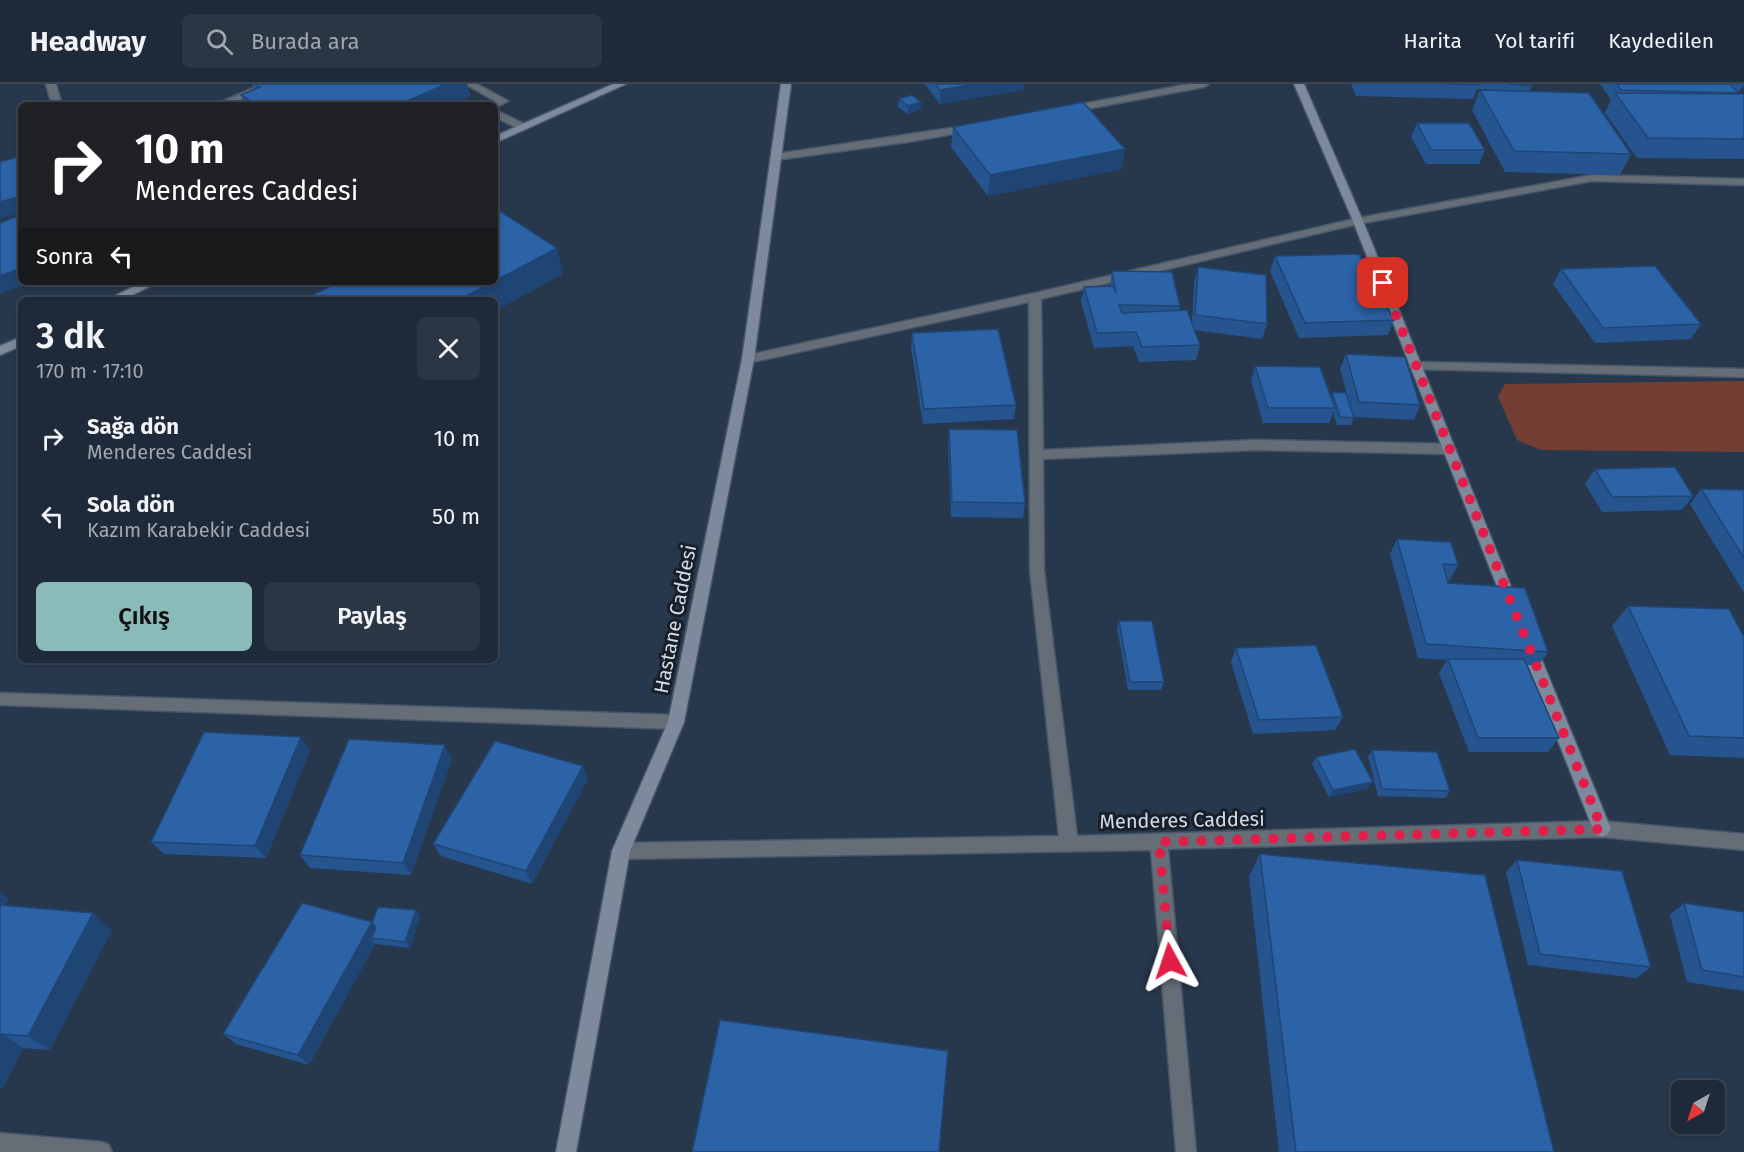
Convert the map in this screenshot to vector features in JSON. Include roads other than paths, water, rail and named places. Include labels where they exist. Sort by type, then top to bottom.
[{"type":"street","points":[[51,84],[56,102]]},
{"type":"street","points":[[227,102],[272,84]]},
{"type":"street","points":[[470,84],[503,101],[498,104]]},
{"type":"street","points":[[498,139],[621,84]]},
{"type":"street","name":"Hastane Caddesi","points":[[566,1152],[621,851],[676,722],[748,359],[786,84]]},
{"type":"street","points":[[1056,112],[1204,84]]},
{"type":"street","points":[[1299,84],[1358,220],[1514,612]]},
{"type":"street","points":[[498,114],[523,127]]},
{"type":"street","points":[[776,158],[976,127]]},
{"type":"street","points":[[748,359],[1035,297],[1358,220],[1592,178],[1744,182]]},
{"type":"street","points":[[117,297],[136,285]]},
{"type":"street","points":[[1035,297],[1037,571],[1069,844]]},
{"type":"street","points":[[0,351],[18,342]]},
{"type":"street","points":[[1416,366],[1744,373]]},
{"type":"street","points":[[1036,455],[1254,445],[1449,449]]},
{"type":"street","points":[[1523,634],[1602,829]]},
{"type":"street","points":[[0,699],[676,722]]},
{"type":"street","name":"Menderes Caddesi","points":[[621,851],[1159,842],[1602,829],[1744,842]]},
{"type":"street","points":[[1159,842],[1186,1152]]},
{"type":"street","points":[[0,1143],[102,1152]]}]
